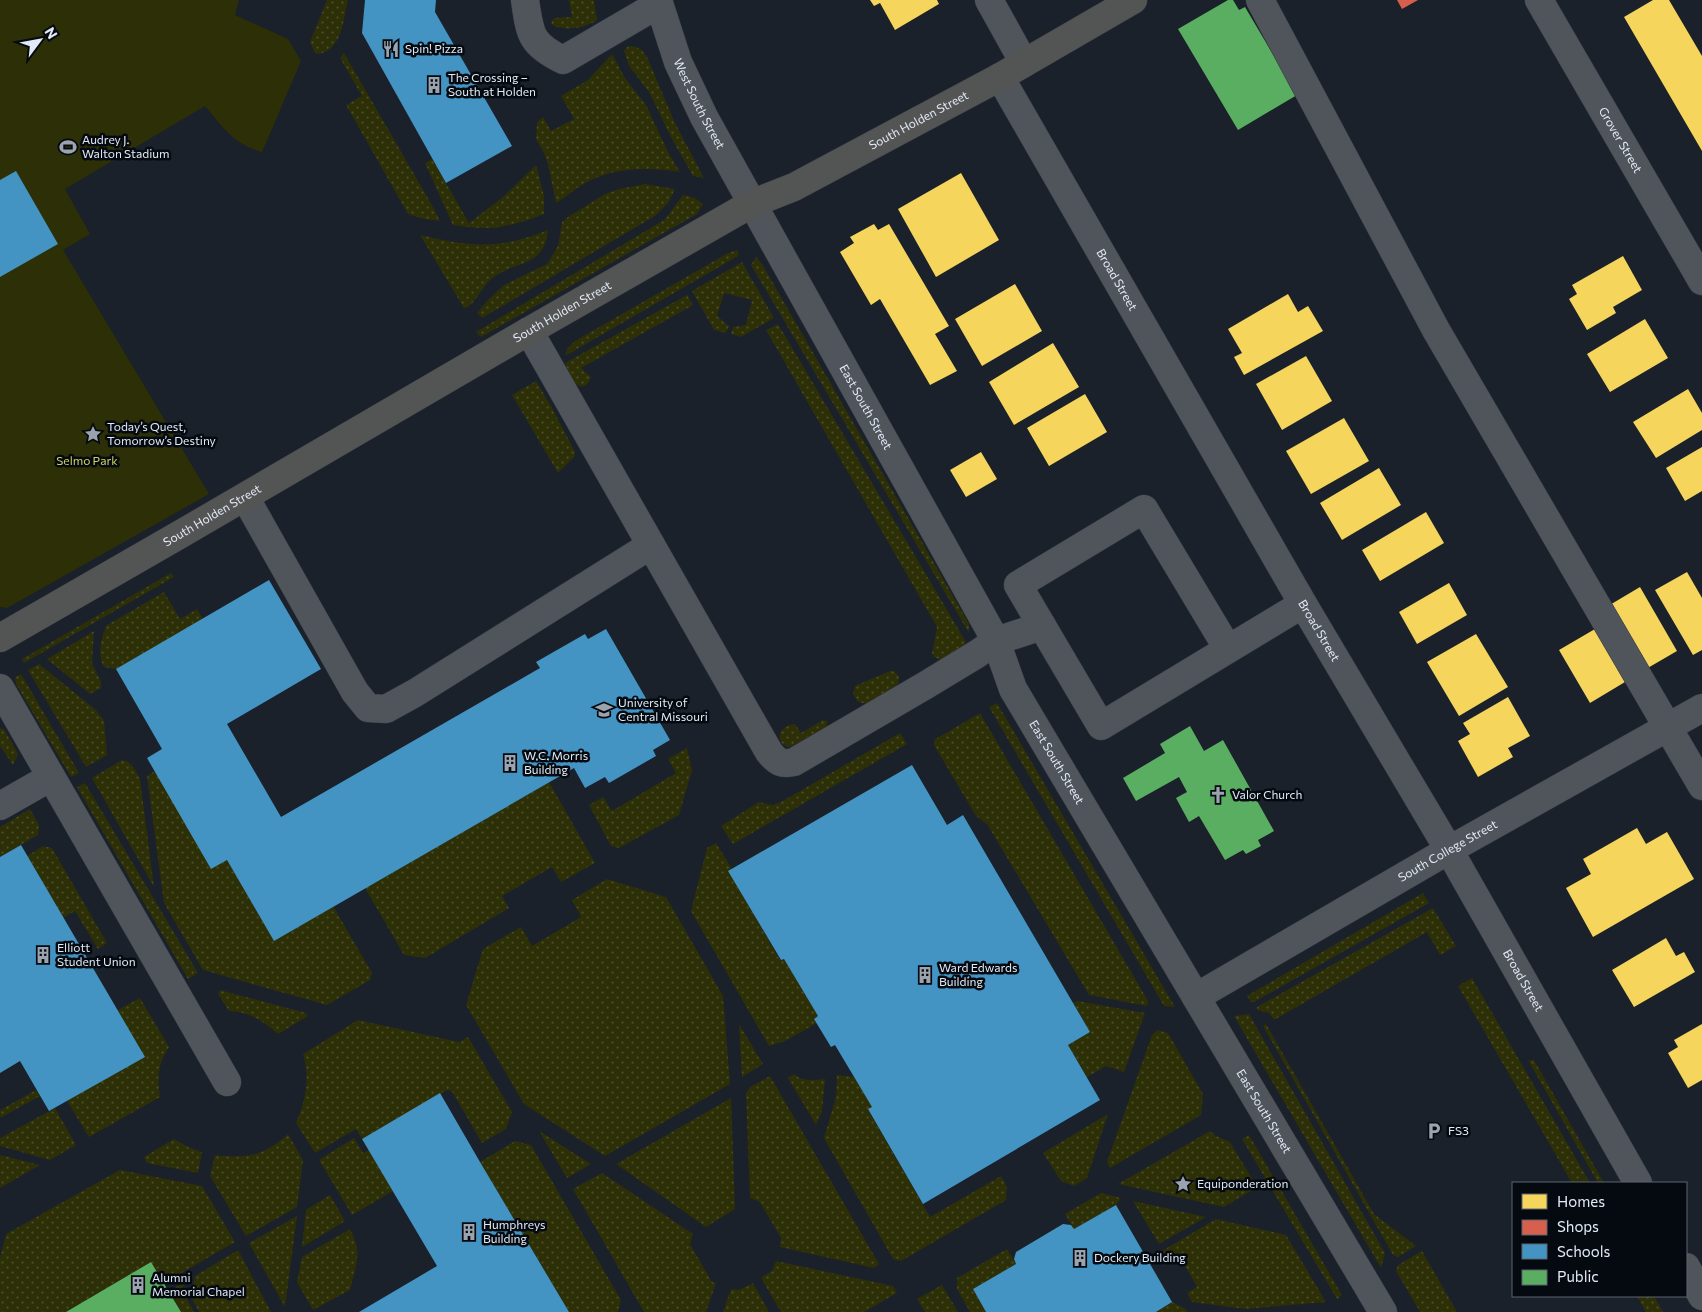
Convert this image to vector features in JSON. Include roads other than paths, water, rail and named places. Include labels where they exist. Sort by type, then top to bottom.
[{"type":"main road","name":"South Holden Street","points":[[0,638],[751,204],[794,187],[1000,78],[1133,0]]},
{"type":"street","points":[[525,0],[530,30],[534,39],[548,53],[563,60],[658,2]]},
{"type":"street","points":[[989,0],[1024,64]]},
{"type":"street","points":[[1260,0],[1436,330],[1702,786]]},
{"type":"street","name":"Grover Street","points":[[1539,0],[1702,281]]},
{"type":"street","name":"West South Street","points":[[658,2],[682,70],[704,117],[751,204]]},
{"type":"street","name":"Broad Street","points":[[1000,78],[1303,604],[1449,850],[1637,1182]]},
{"type":"street","name":"East South Street","points":[[751,204],[996,640],[1013,689],[1383,1312]]},
{"type":"street","points":[[529,331],[769,752],[779,763],[794,762],[926,686],[996,640],[1042,626]]},
{"type":"street","points":[[245,497],[355,692],[368,708],[386,709],[415,693],[651,545]]},
{"type":"street","points":[[1228,649],[1144,509],[1018,585],[1101,726],[1303,604]]},
{"type":"street","points":[[0,688],[227,1082]]},
{"type":"street","name":"South College Street","points":[[1196,997],[1449,850],[1702,708]]},
{"type":"street","points":[[0,806],[51,777]]},
{"type":"street","points":[[1687,1269],[1702,1296]]},
{"type":"place","name":"Spin! Pizza","points":[[391,49]]},
{"type":"place","name":"The Crossing – South at Holden","points":[[434,85]]},
{"type":"place","name":"Audrey J. Walton Stadium","points":[[68,147]]},
{"type":"place","name":"Today’s Quest, Tomorrow’s Destiny","points":[[93,434]]},
{"type":"place","name":"University of Central Missouri","points":[[604,710]]},
{"type":"place","name":"W.C. Morris Building","points":[[510,763]]},
{"type":"place","name":"Valor Church","points":[[1218,795]]},
{"type":"place","name":"Elliott Student Union","points":[[43,955]]},
{"type":"place","name":"Ward Edwards Building","points":[[925,975]]},
{"type":"place","name":"FS3","points":[[1434,1131]]},
{"type":"place","name":"Equiponderation","points":[[1183,1184]]},
{"type":"place","name":"Humphreys Building","points":[[469,1232]]},
{"type":"place","name":"Dockery Building","points":[[1080,1258]]},
{"type":"place","name":"Alumni Memorial Chapel","points":[[138,1285]]},
{"type":"park label","name":"Selmo Park","points":[[87,461]]}]
